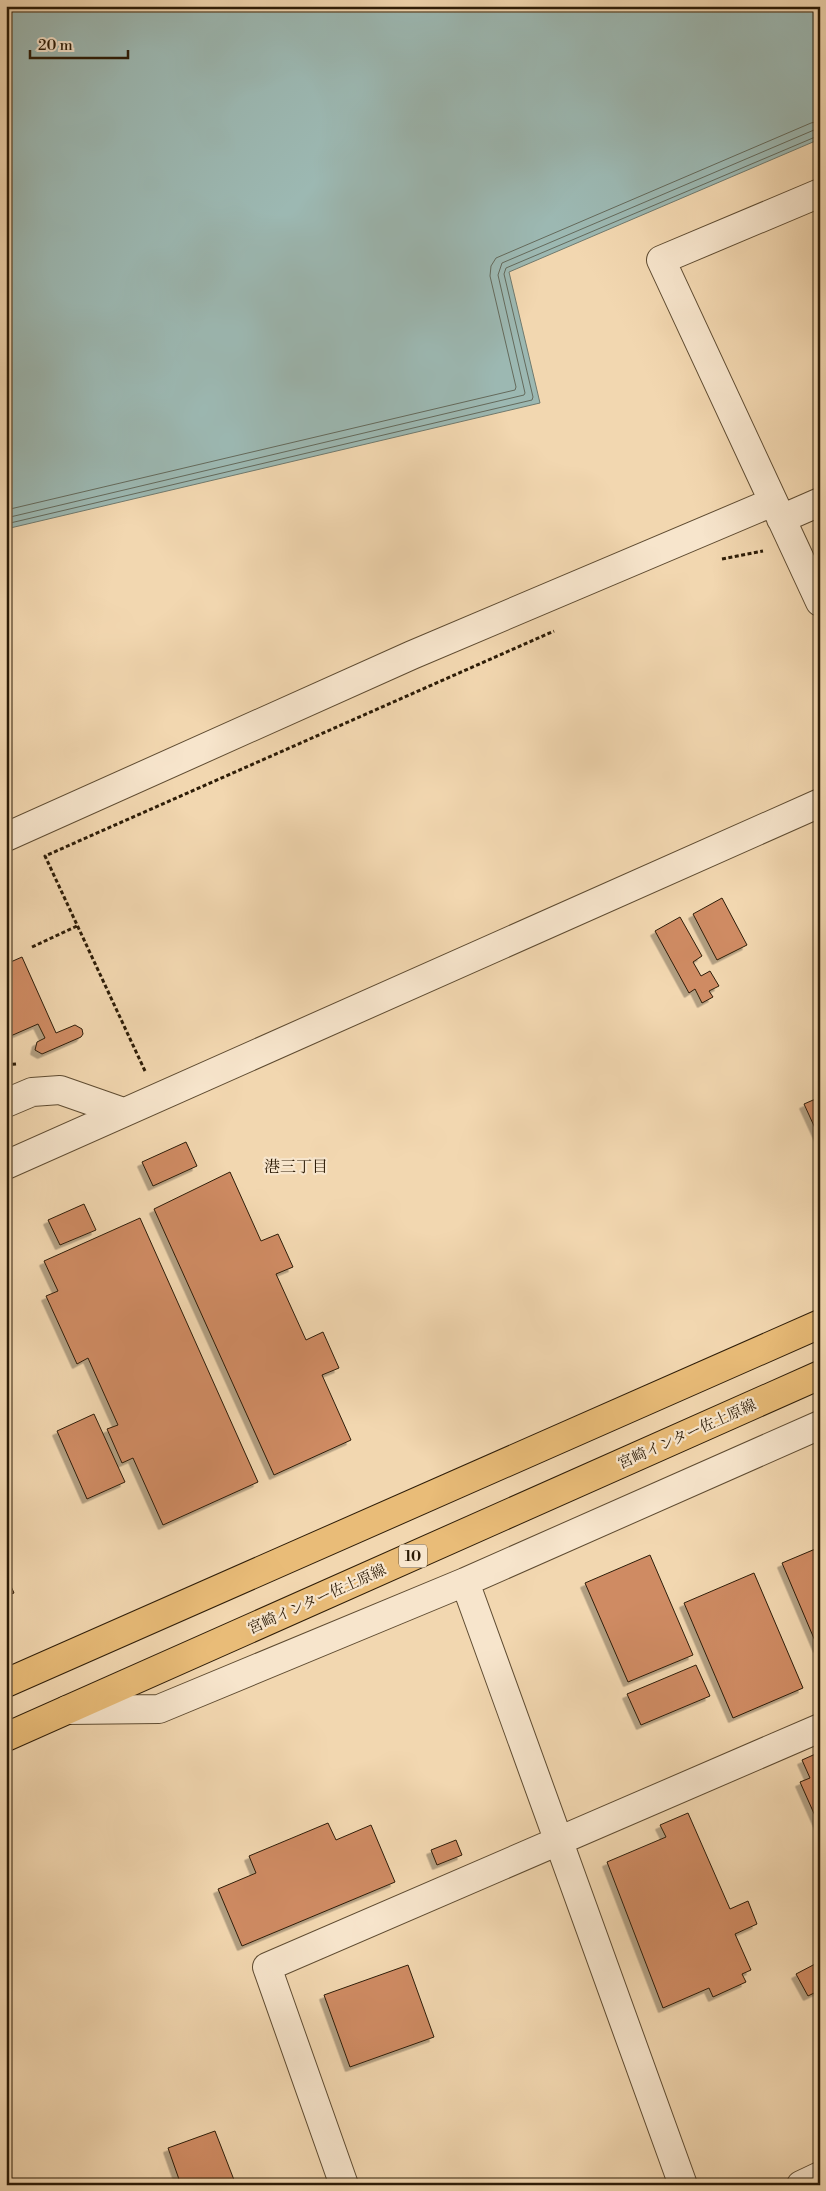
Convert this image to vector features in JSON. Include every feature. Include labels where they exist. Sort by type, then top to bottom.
[{"type":"main road","points":[[6,1683],[820,1324]]},
{"type":"main road","name":"宮崎インター佐土原線","points":[[6,1737],[820,1375]]},
{"type":"street","points":[[820,193],[661,260],[820,602]]},
{"type":"street","points":[[6,837],[412,655],[777,510],[820,502]]},
{"type":"street","points":[[6,1165],[820,803]]},
{"type":"street","points":[[6,1102],[32,1092],[60,1090],[123,1112]]},
{"type":"street","points":[[67,1710],[159,1709],[465,1582],[820,1425]]},
{"type":"street","points":[[465,1582],[682,2185]]},
{"type":"street","points":[[344,2185],[267,1967],[820,1728]]},
{"type":"street","points":[[801,2185],[820,2176]]},
{"type":"path","points":[[720,560],[793,544]]},
{"type":"path","points":[[139,1075],[145,1073],[45,856],[556,630]]},
{"type":"path","points":[[32,947],[77,926]]},
{"type":"path","points":[[6,1065],[22,1063]]},
{"type":"water","points":[[6,6],[820,6],[820,139],[509,272],[540,403],[6,529]]},
{"type":"building","points":[[722,898],[747,945],[717,960],[693,914]]},
{"type":"building","points":[[680,917],[702,956],[693,962],[701,976],[710,971],[719,986],[709,991],[713,997],[702,1003],[695,989],[689,993],[655,931]]},
{"type":"building","points":[[22,957],[56,1033],[75,1025],[82,1029],[83,1034],[81,1037],[42,1054],[35,1050],[37,1042],[45,1038],[38,1024],[6,1038],[6,964]]},
{"type":"building","points":[[820,1097],[820,1139],[804,1104]]},
{"type":"building","points":[[186,1142],[197,1166],[153,1186],[142,1162]]},
{"type":"building","points":[[230,1172],[261,1241],[278,1234],[293,1267],[276,1274],[306,1340],[323,1332],[339,1368],[322,1375],[351,1440],[274,1475],[154,1209]]},
{"type":"building","points":[[84,1204],[96,1230],[60,1245],[48,1220]]},
{"type":"building","points":[[140,1218],[258,1482],[163,1525],[133,1458],[122,1463],[107,1429],[118,1425],[88,1358],[77,1364],[46,1296],[58,1291],[44,1261]]},
{"type":"building","points":[[94,1414],[125,1482],[87,1499],[57,1431]]},
{"type":"building","points":[[820,1547],[820,1647],[818,1648],[782,1563]]},
{"type":"building","points":[[650,1555],[693,1655],[628,1682],[585,1583]]},
{"type":"building","points":[[754,1573],[803,1688],[733,1718],[684,1603]]},
{"type":"building","points":[[6,1575],[14,1593],[6,1596]]},
{"type":"building","points":[[696,1665],[710,1696],[641,1725],[627,1694]]},
{"type":"building","points":[[820,1752],[820,1827],[800,1782],[810,1778],[802,1760]]},
{"type":"building","points":[[688,1813],[730,1909],[748,1901],[757,1924],[735,1934],[751,1970],[742,1974],[746,1982],[713,1997],[709,1988],[663,2008],[607,1862],[666,1837],[660,1825]]},
{"type":"building","points":[[328,1823],[336,1840],[371,1825],[395,1882],[242,1946],[218,1889],[256,1873],[249,1856]]},
{"type":"building","points":[[456,1840],[462,1855],[437,1865],[431,1850]]},
{"type":"building","points":[[817,1963],[820,1968],[820,1990],[808,1996],[796,1974]]},
{"type":"building","points":[[408,1965],[434,2037],[350,2067],[324,1995]]},
{"type":"building","points":[[215,2131],[236,2185],[181,2185],[168,2148]]},
{"type":"district","name":"港三丁目","points":[[296,1166]]}]
